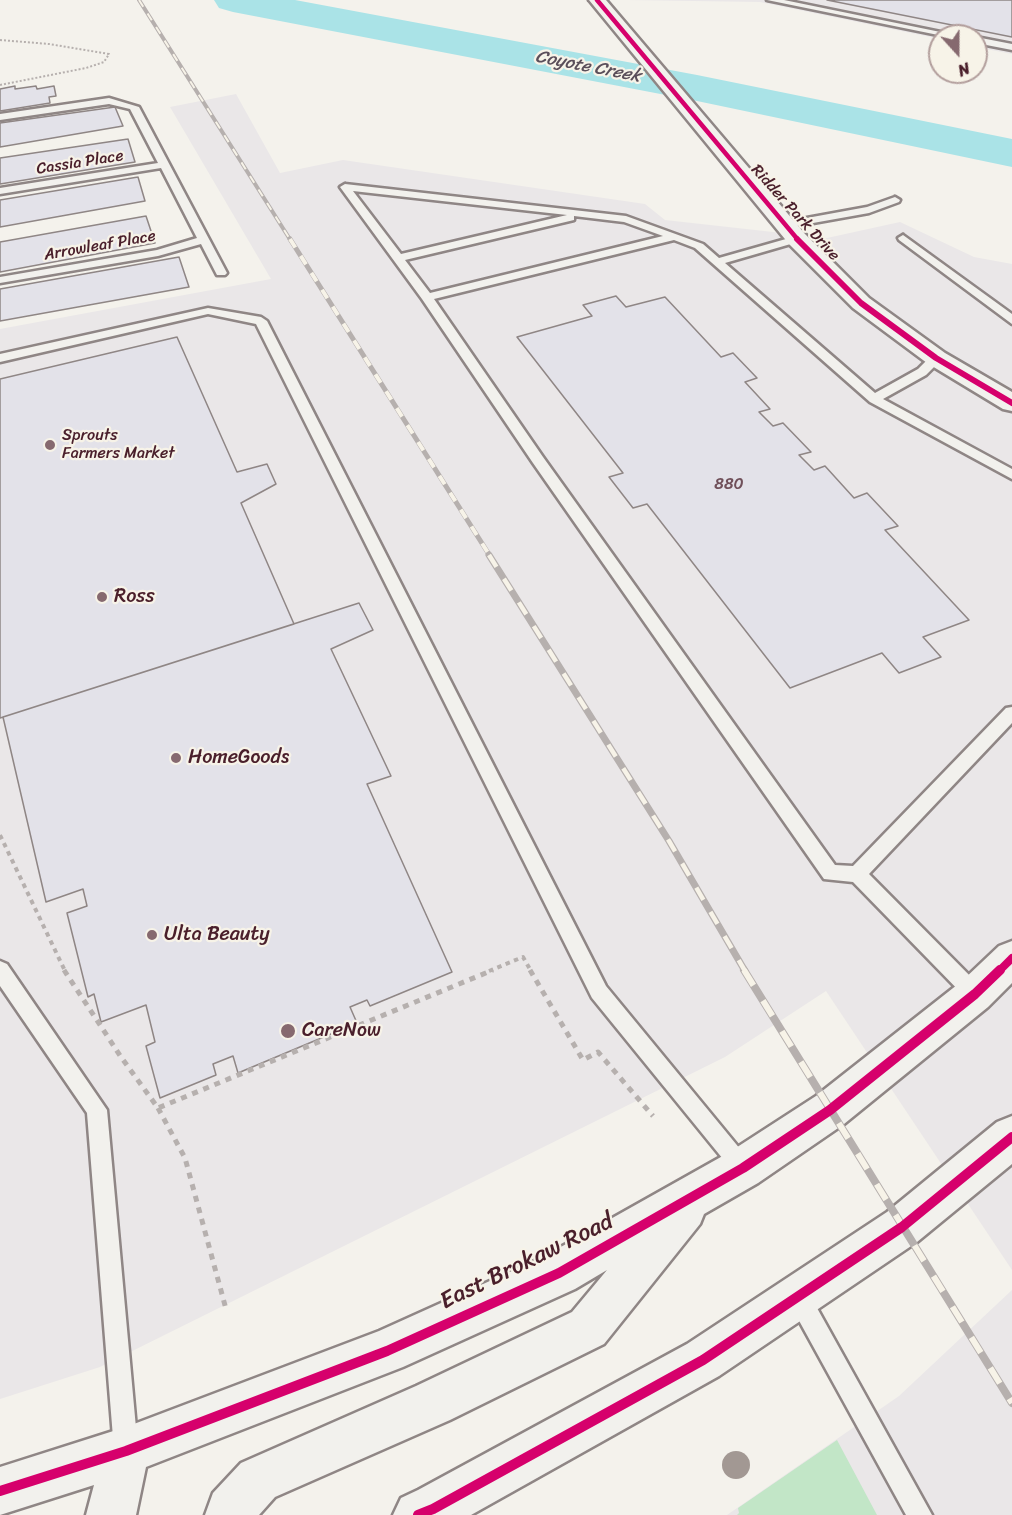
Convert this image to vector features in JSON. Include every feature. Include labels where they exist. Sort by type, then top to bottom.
[{"type":"main road","name":"Ridder Park Drive","points":[[597,0],[626,32],[639,52],[747,182],[791,232],[861,303],[936,357],[1008,395]]},
{"type":"main road","name":"East Brokaw Road","points":[[0,1491],[126,1451],[398,1346],[559,1273],[743,1168],[830,1110],[975,994],[1012,958]]},
{"type":"main road","points":[[418,1515],[434,1509],[703,1360],[902,1227],[1012,1137]]},
{"type":"main road","points":[[230,1515],[230,1510],[258,1480],[433,1403],[588,1328],[696,1196]]},
{"type":"main road","points":[[111,1515],[126,1451]]},
{"type":"lane","points":[[771,0],[928,31]]},
{"type":"lane","points":[[988,42],[1012,47]]},
{"type":"lane","points":[[0,117],[109,101],[134,107],[221,273]]},
{"type":"lane","name":"Cassia Place","points":[[0,191],[164,165]]},
{"type":"lane","points":[[975,994],[857,874],[830,873],[538,460],[427,297],[345,187],[626,219],[699,246],[874,399],[1012,475]]},
{"type":"lane","points":[[717,262],[791,232],[869,210],[895,200]]},
{"type":"lane","points":[[398,258],[583,214]]},
{"type":"lane","points":[[427,297],[674,237]]},
{"type":"lane","points":[[903,238],[1012,320]]},
{"type":"lane","name":"Arrowleaf Place","points":[[0,280],[158,252],[204,240]]},
{"type":"lane","points":[[0,358],[208,311],[261,321],[599,992],[743,1168]]},
{"type":"lane","points":[[874,399],[922,372],[936,357]]},
{"type":"lane","points":[[857,874],[1012,713]]},
{"type":"lane","points":[[0,970],[97,1110],[126,1451]]},
{"type":"lane","points":[[799,1298],[920,1515]]},
{"type":"path","points":[[0,40],[49,44],[109,54],[104,62],[86,68],[0,85]]},
{"type":"path","points":[[0,835],[66,973],[121,1057],[158,1108],[184,1158],[226,1308]]},
{"type":"path","points":[[158,1108],[523,957],[583,1060],[598,1052],[653,1116]]},
{"type":"shaded area","points":[[627,0],[1012,0],[1012,54],[988,49],[988,24],[928,24],[928,37],[760,2]]},
{"type":"shaded area","points":[[236,94],[280,173],[343,160],[645,204],[665,220],[827,238],[900,222],[974,257],[1012,264],[1012,1270],[826,991],[725,1057],[100,1367],[0,1399],[0,329],[271,279],[170,107]]},
{"type":"shaded area","points":[[1012,1290],[1012,1515],[727,1515],[899,1396]]},
{"type":"green space","points":[[837,1440],[877,1515],[737,1515],[738,1508]]},
{"type":"building","points":[[827,0],[1012,0],[1012,37],[988,32],[988,24],[947,24]]},
{"type":"building","points":[[15,86],[15,89],[36,86],[37,89],[54,86],[56,96],[49,97],[50,103],[0,111],[0,89]]},
{"type":"building","points":[[115,107],[123,126],[0,147],[0,123]]},
{"type":"building","points":[[128,139],[135,162],[0,184],[0,158]]},
{"type":"building","points":[[138,177],[145,201],[0,227],[0,200]]},
{"type":"building","points":[[146,216],[155,243],[0,272],[0,242]]},
{"type":"building","points":[[179,257],[189,287],[0,321],[0,289]]},
{"type":"building","points":[[616,296],[626,307],[665,297],[721,357],[733,353],[757,378],[745,382],[770,409],[759,412],[773,426],[783,423],[811,452],[799,455],[814,470],[825,466],[854,498],[867,493],[898,526],[885,530],[969,620],[923,637],[941,657],[899,673],[882,653],[790,688],[647,504],[633,508],[609,477],[623,473],[517,337],[592,316],[583,305]]},
{"type":"building","points":[[177,337],[237,472],[267,464],[276,484],[241,503],[294,624],[0,718],[0,379]]},
{"type":"building","points":[[359,603],[373,630],[331,649],[391,776],[367,784],[452,972],[370,1006],[367,1000],[350,1007],[357,1023],[238,1073],[233,1056],[213,1064],[216,1075],[160,1098],[146,1046],[155,1042],[146,1005],[101,1022],[94,994],[88,997],[67,913],[87,906],[83,889],[46,902],[3,717]]},
{"type":"waterway","name":"Coyote Creek","points":[[233,0],[697,88],[1012,153]]},
{"type":"railway","points":[[139,0],[291,241]]},
{"type":"railway","points":[[290,239],[490,556]]},
{"type":"railway","points":[[489,555],[669,841],[745,971]]},
{"type":"railway","points":[[744,970],[1012,1403]]},
{"type":"cycle path","points":[[597,0],[797,239],[861,303],[936,358],[1012,403]]},
{"type":"cycle path","points":[[0,1491],[126,1451],[387,1351],[559,1273],[743,1168],[830,1110],[975,994],[1012,958]]},
{"type":"cycle path","points":[[418,1515],[433,1509],[703,1360],[902,1227],[1012,1137]]},
{"type":"place","name":"Sprouts Farmers Market","points":[[50,445]]},
{"type":"place","name":"Ross","points":[[102,597]]},
{"type":"place","name":"HomeGoods","points":[[176,758]]},
{"type":"place","name":"Ulta Beauty","points":[[152,935]]},
{"type":"place","name":"CareNow","points":[[288,1031]]}]
